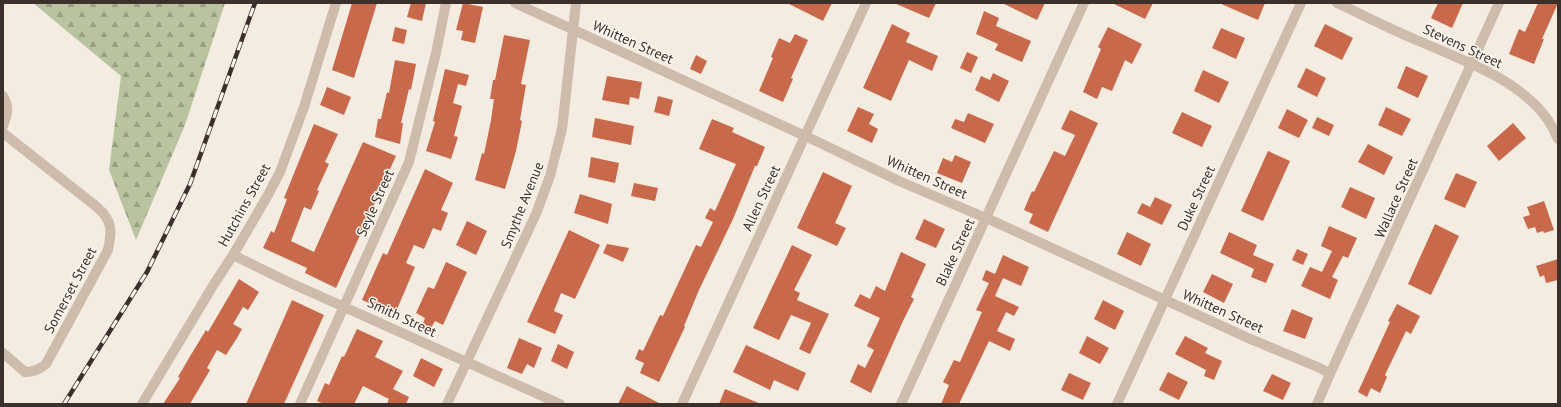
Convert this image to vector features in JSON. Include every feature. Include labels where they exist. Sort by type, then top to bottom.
[{"type":"street","name":"Hutchins Street","points":[[142,404],[233,255],[280,172],[304,107],[336,3]]},
{"type":"street","name":"Seyle Street","points":[[300,404],[409,162],[436,53],[446,3]]},
{"type":"street","name":"Whitten Street","points":[[515,3],[805,135],[899,181],[986,218],[1330,374]]},
{"type":"street","name":"Smythe Avenue","points":[[447,404],[536,214],[550,176],[562,129],[576,3]]},
{"type":"street","name":"Allen Street","points":[[682,404],[866,3]]},
{"type":"street","name":"Blake Street","points":[[901,404],[1084,3]]},
{"type":"street","name":"Duke Street","points":[[1117,404],[1301,3]]},
{"type":"street","name":"Stevens Street","points":[[1337,3],[1390,29],[1490,72],[1527,97],[1538,107],[1548,120],[1558,139]]},
{"type":"street","name":"Wallace Street","points":[[1317,404],[1500,3]]},
{"type":"street","points":[[3,96],[8,106],[8,112],[3,126]]},
{"type":"street","name":"Somerset Street","points":[[3,133],[104,213],[109,221],[111,229],[108,250],[50,358],[42,368],[33,372],[25,372],[3,354]]},
{"type":"street","name":"Smith Street","points":[[233,255],[284,280],[345,306],[560,404]]},
{"type":"green space","points":[[33,3],[225,3],[185,125],[136,240],[109,170],[121,76]]},
{"type":"building","points":[[352,3],[377,3],[354,78],[332,70]]},
{"type":"building","points":[[411,3],[426,3],[422,21],[407,17]]},
{"type":"building","points":[[463,3],[483,7],[475,43],[461,40],[463,31],[456,30]]},
{"type":"building","points":[[787,3],[832,3],[823,21]]},
{"type":"building","points":[[894,3],[936,3],[929,18]]},
{"type":"building","points":[[1002,3],[1045,3],[1037,20]]},
{"type":"building","points":[[1112,3],[1153,3],[1145,19]]},
{"type":"building","points":[[1219,3],[1265,3],[1258,20]]},
{"type":"building","points":[[1438,3],[1463,3],[1452,28],[1431,18]]},
{"type":"building","points":[[1538,3],[1558,3],[1542,39],[1544,39],[1534,64],[1509,54],[1519,29],[1525,32]]},
{"type":"building","points":[[984,11],[999,18],[996,26],[1031,41],[1022,62],[995,50],[998,44],[976,34]]},
{"type":"building","points":[[892,24],[910,33],[906,42],[938,56],[932,71],[909,60],[891,101],[863,88]]},
{"type":"building","points":[[1325,24],[1353,38],[1342,60],[1314,46]]},
{"type":"building","points":[[395,27],[407,30],[404,44],[392,41]]},
{"type":"building","points":[[1108,27],[1142,44],[1132,64],[1125,60],[1112,91],[1102,87],[1097,99],[1083,92],[1101,49],[1098,47]]},
{"type":"building","points":[[1221,28],[1245,38],[1236,59],[1212,48]]},
{"type":"building","points":[[795,34],[808,40],[791,78],[793,79],[783,102],[759,91],[773,58],[771,57],[779,38],[790,43]]},
{"type":"building","points":[[504,35],[530,40],[521,84],[526,85],[520,120],[522,121],[516,151],[505,189],[475,180],[482,153],[484,154],[491,120],[494,99],[490,99]]},
{"type":"building","points":[[967,52],[978,57],[971,73],[960,68]]},
{"type":"building","points":[[696,55],[707,61],[701,74],[690,69]]},
{"type":"building","points":[[395,60],[416,64],[411,90],[409,89],[401,123],[403,123],[400,144],[375,137],[378,119],[381,119],[387,92],[389,93]]},
{"type":"building","points":[[1406,66],[1428,76],[1418,98],[1397,88]]},
{"type":"building","points":[[1306,68],[1326,78],[1317,97],[1297,87]]},
{"type":"building","points":[[445,69],[469,75],[466,86],[458,84],[453,103],[462,106],[454,136],[458,137],[451,159],[426,151],[435,122],[433,121]]},
{"type":"building","points":[[1203,70],[1229,82],[1219,103],[1194,91]]},
{"type":"building","points":[[993,73],[1009,81],[999,102],[975,90],[981,76],[990,80]]},
{"type":"building","points":[[607,76],[642,82],[639,99],[630,97],[629,105],[602,100]]},
{"type":"building","points":[[327,87],[351,97],[344,115],[320,105]]},
{"type":"building","points":[[658,96],[673,100],[669,116],[654,112]]},
{"type":"building","points":[[858,107],[874,114],[869,124],[878,129],[872,143],[847,131]]},
{"type":"building","points":[[1386,107],[1411,119],[1402,136],[1378,125]]},
{"type":"building","points":[[1287,109],[1308,120],[1299,138],[1278,128]]},
{"type":"building","points":[[1070,110],[1098,123],[1048,232],[1029,223],[1033,214],[1024,210],[1032,191],[1034,192],[1054,151],[1065,156],[1075,135],[1061,129]]},
{"type":"building","points":[[1182,112],[1212,126],[1202,147],[1172,133]]},
{"type":"building","points":[[968,113],[994,124],[985,143],[951,128],[955,119],[964,122]]},
{"type":"building","points":[[1317,117],[1334,125],[1329,136],[1312,128]]},
{"type":"building","points":[[595,118],[634,126],[631,145],[592,137]]},
{"type":"building","points":[[712,119],[734,128],[732,132],[765,147],[699,290],[684,326],[685,327],[659,382],[640,373],[644,363],[635,359],[639,349],[643,351],[660,315],[663,316],[696,245],[701,247],[713,222],[705,218],[710,208],[715,211],[736,164],[699,149]]},
{"type":"building","points":[[1513,123],[1526,138],[1499,161],[1487,146]]},
{"type":"building","points":[[314,124],[338,134],[325,162],[329,164],[317,190],[319,191],[311,210],[304,207],[291,241],[314,252],[363,142],[396,156],[336,288],[305,273],[307,268],[263,248],[271,231],[274,233],[287,199],[284,198]]},
{"type":"building","points":[[1368,144],[1393,157],[1384,175],[1358,162]]},
{"type":"building","points":[[1268,151],[1290,161],[1263,221],[1241,211]]},
{"type":"building","points":[[955,155],[971,162],[962,183],[937,173],[943,158],[952,162]]},
{"type":"building","points":[[591,157],[619,163],[615,183],[588,177]]},
{"type":"building","points":[[425,169],[453,183],[441,210],[448,213],[441,231],[433,228],[424,249],[414,245],[406,263],[415,267],[395,314],[362,300],[383,253],[387,255]]},
{"type":"building","points":[[823,172],[852,186],[835,223],[846,228],[837,246],[797,228]]},
{"type":"building","points":[[1456,173],[1477,182],[1465,208],[1444,199]]},
{"type":"building","points":[[634,183],[658,188],[655,201],[631,196]]},
{"type":"building","points":[[1350,187],[1375,198],[1366,219],[1341,207]]},
{"type":"building","points":[[580,194],[612,204],[608,224],[574,213]]},
{"type":"building","points":[[1155,197],[1172,205],[1162,225],[1137,213],[1142,203],[1150,207]]},
{"type":"building","points":[[1544,201],[1554,230],[1544,233],[1543,231],[1537,233],[1535,227],[1528,229],[1523,217],[1530,215],[1527,207]]},
{"type":"building","points":[[924,219],[945,229],[936,248],[915,239]]},
{"type":"building","points":[[467,221],[487,231],[476,255],[456,245]]},
{"type":"building","points":[[1435,224],[1459,236],[1431,295],[1408,284]]},
{"type":"building","points":[[1329,226],[1357,238],[1348,258],[1343,256],[1332,277],[1338,280],[1330,299],[1301,286],[1310,267],[1322,272],[1332,251],[1321,246]]},
{"type":"building","points":[[569,230],[600,245],[575,299],[561,293],[554,311],[563,315],[555,334],[527,322]]},
{"type":"building","points":[[1127,232],[1151,244],[1141,266],[1117,254]]},
{"type":"building","points":[[1229,232],[1257,245],[1253,255],[1274,264],[1266,283],[1251,277],[1254,269],[1220,253]]},
{"type":"building","points":[[607,244],[629,248],[623,262],[603,253]]},
{"type":"building","points":[[792,245],[812,255],[794,290],[800,293],[797,300],[829,314],[810,354],[799,349],[811,323],[791,315],[779,340],[753,328]]},
{"type":"building","points":[[1297,249],[1308,254],[1303,265],[1292,260]]},
{"type":"building","points":[[901,252],[926,264],[911,297],[914,299],[871,393],[850,382],[858,364],[865,368],[874,350],[867,346],[880,318],[854,306],[860,294],[870,299],[876,286],[885,291]]},
{"type":"building","points":[[1003,255],[1029,267],[1021,286],[1003,278],[995,296],[1019,307],[1014,316],[1006,312],[997,331],[1015,339],[1010,351],[989,341],[959,404],[941,404],[949,385],[943,382],[954,360],[960,362],[982,312],[976,310],[989,283],[982,280],[986,270],[995,274]]},
{"type":"building","points":[[1558,259],[1558,280],[1546,283],[1544,275],[1540,277],[1536,266]]},
{"type":"building","points":[[446,262],[467,272],[443,325],[435,321],[430,330],[422,326],[425,318],[416,313],[428,287],[434,289]]},
{"type":"building","points":[[1212,274],[1233,284],[1224,303],[1203,292]]},
{"type":"building","points":[[239,279],[259,292],[248,310],[243,307],[233,324],[242,329],[237,338],[226,355],[217,350],[207,368],[210,370],[190,404],[163,404],[180,378],[178,377],[206,330],[208,332]]},
{"type":"building","points":[[292,300],[324,315],[284,404],[246,404]]},
{"type":"building","points":[[1103,300],[1124,311],[1115,330],[1094,319]]},
{"type":"building","points":[[1397,304],[1420,316],[1411,334],[1406,331],[1385,375],[1387,377],[1380,393],[1371,388],[1367,397],[1358,392],[1390,322],[1388,321]]},
{"type":"building","points":[[1292,309],[1313,318],[1305,339],[1283,331]]},
{"type":"building","points":[[357,329],[383,341],[375,357],[403,371],[393,389],[409,397],[406,404],[387,404],[389,399],[363,386],[354,404],[324,404],[317,401],[325,383],[329,385],[342,356],[344,357]]},
{"type":"building","points":[[1087,336],[1109,348],[1100,364],[1079,353]]},
{"type":"building","points":[[1185,336],[1208,348],[1205,353],[1222,361],[1214,380],[1204,376],[1206,370],[1175,354]]},
{"type":"building","points":[[519,338],[542,348],[534,368],[527,364],[522,374],[507,368]]},
{"type":"building","points":[[558,344],[574,352],[567,369],[551,361]]},
{"type":"building","points":[[746,345],[806,373],[798,391],[774,380],[770,390],[733,372]]},
{"type":"building","points":[[421,358],[443,369],[434,387],[413,376]]},
{"type":"building","points":[[1168,372],[1188,382],[1179,400],[1159,390]]},
{"type":"building","points":[[1069,373],[1091,383],[1083,400],[1061,390]]},
{"type":"building","points":[[1272,374],[1291,383],[1283,400],[1263,391]]},
{"type":"building","points":[[627,386],[636,391],[661,404],[618,404]]},
{"type":"building","points":[[725,389],[761,404],[719,404]]},
{"type":"railway","points":[[64,404],[147,272],[190,184],[255,3]]}]
